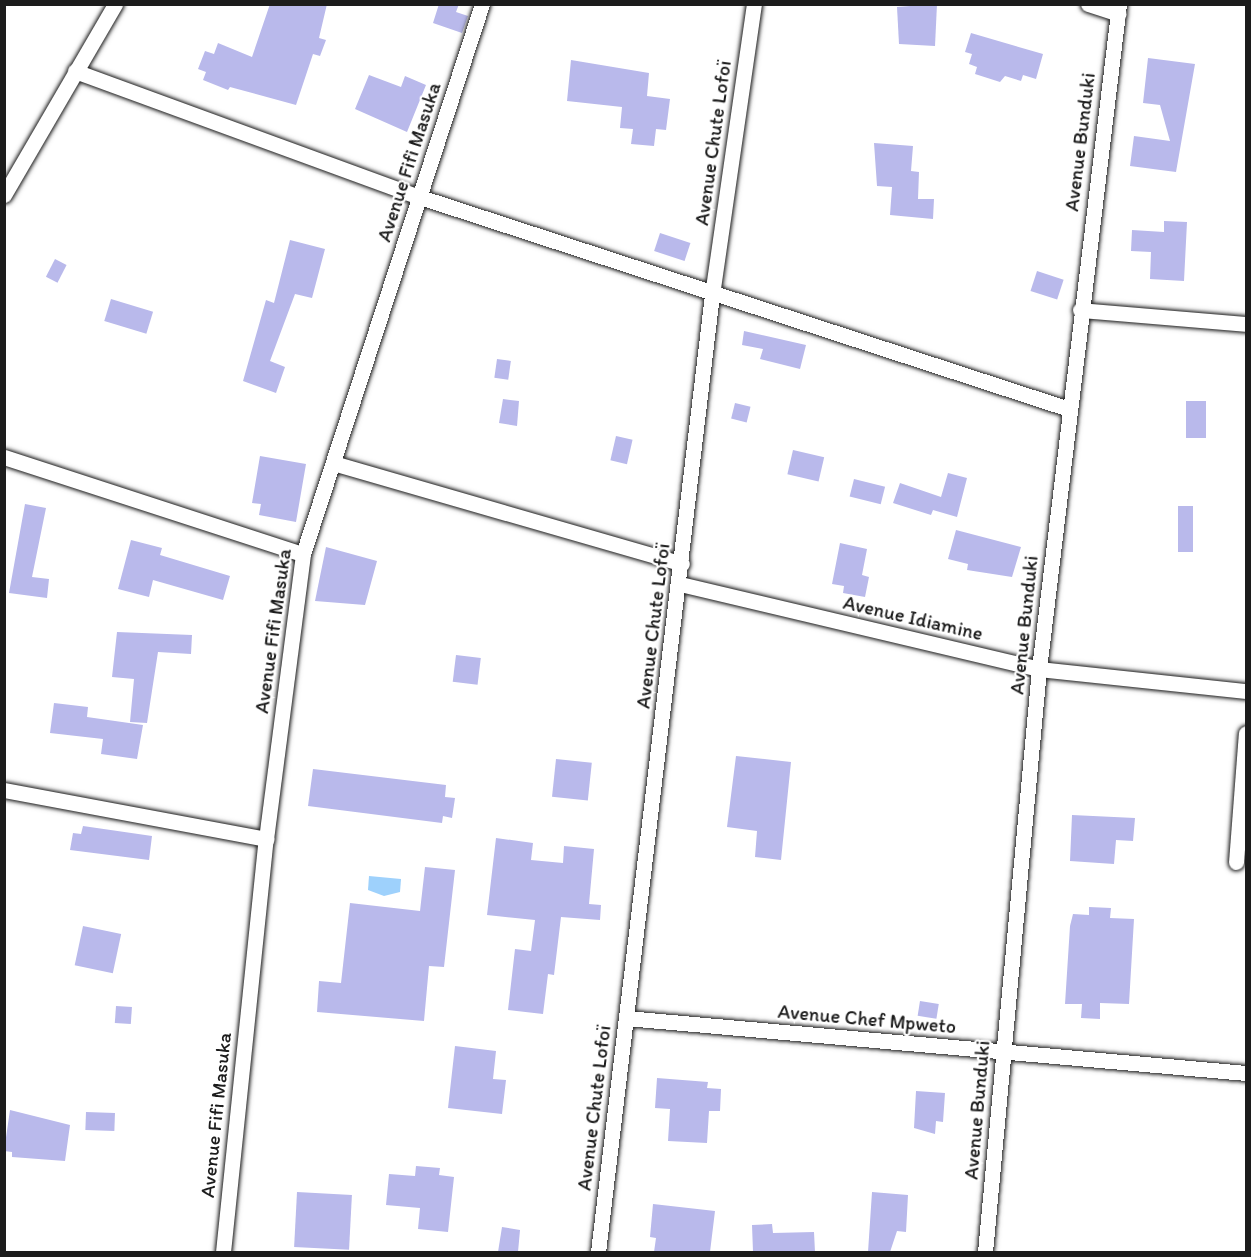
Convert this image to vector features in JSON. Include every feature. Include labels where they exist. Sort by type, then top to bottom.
[{"type":"street","points":[[4,195],[116,4]]},
{"type":"street","name":"Avenue Fifi Masuka","points":[[223,1252],[266,839],[303,554],[482,4]]},
{"type":"street","name":"Avenue Chute Lofoï","points":[[598,1252],[680,584],[712,295],[754,4]]},
{"type":"street","points":[[1088,4],[1118,9]]},
{"type":"street","name":"Avenue Bunduki","points":[[985,1252],[1040,669],[1080,310],[1118,9]]},
{"type":"street","points":[[75,71],[420,197],[712,295],[1069,409]]},
{"type":"street","points":[[1080,310],[1246,324]]},
{"type":"street","points":[[4,457],[303,554]]},
{"type":"street","points":[[333,463],[682,564]]},
{"type":"street","name":"Avenue Idiamine","points":[[680,584],[1040,669],[1246,691]]},
{"type":"street","points":[[1236,862],[1246,733]]},
{"type":"street","points":[[4,790],[266,839]]},
{"type":"street","name":"Avenue Chef Mpweto","points":[[626,1018],[1246,1073]]},
{"type":"water","points":[[369,876],[401,879],[400,892],[384,896],[368,890]]},
{"type":"building","points":[[270,4],[327,4],[319,38],[326,40],[320,56],[313,54],[296,105],[230,87],[228,90],[203,80],[206,72],[198,69],[205,51],[214,54],[218,43],[252,57]]},
{"type":"building","points":[[439,4],[459,4],[456,12],[468,16],[462,33],[433,23]]},
{"type":"building","points":[[937,4],[935,46],[899,44],[897,7]]},
{"type":"building","points":[[971,33],[1043,54],[1036,79],[1023,75],[1021,81],[1005,76],[1000,82],[975,74],[977,67],[969,64],[972,54],[965,52]]},
{"type":"building","points":[[1148,58],[1195,64],[1176,172],[1130,166],[1134,136],[1170,141],[1160,105],[1143,103]]},
{"type":"building","points":[[571,60],[649,73],[647,96],[670,99],[666,130],[656,129],[654,146],[631,144],[633,129],[620,128],[622,107],[567,101]]},
{"type":"building","points":[[369,75],[401,87],[405,76],[426,85],[407,132],[355,109]]},
{"type":"building","points":[[874,143],[913,146],[911,171],[919,172],[918,199],[934,199],[933,219],[890,215],[892,187],[877,186]]},
{"type":"building","points":[[1164,221],[1187,222],[1184,281],[1150,279],[1151,252],[1131,251],[1132,230],[1164,232]]},
{"type":"building","points":[[660,233],[690,243],[685,261],[654,251]]},
{"type":"building","points":[[290,240],[325,249],[312,298],[295,294],[270,361],[285,367],[276,393],[243,381],[266,300],[274,303]]},
{"type":"building","points":[[55,259],[67,265],[58,283],[46,277]]},
{"type":"building","points":[[1037,271],[1064,280],[1057,300],[1031,291]]},
{"type":"building","points":[[111,299],[153,312],[146,334],[104,321]]},
{"type":"building","points":[[744,331],[806,345],[800,369],[760,359],[763,349],[742,345]]},
{"type":"building","points":[[497,359],[511,361],[508,380],[494,378]]},
{"type":"building","points":[[503,399],[519,401],[517,426],[499,423]]},
{"type":"building","points":[[1186,401],[1206,401],[1206,438],[1186,438]]},
{"type":"building","points":[[735,403],[751,407],[747,422],[731,419]]},
{"type":"building","points":[[616,436],[633,440],[627,464],[610,460]]},
{"type":"building","points":[[793,450],[824,457],[819,482],[787,474]]},
{"type":"building","points":[[260,456],[306,464],[296,522],[259,515],[261,504],[252,503]]},
{"type":"building","points":[[948,473],[967,478],[957,517],[933,510],[931,515],[893,503],[900,483],[941,497]]},
{"type":"building","points":[[854,479],[885,487],[881,504],[850,496]]},
{"type":"building","points":[[25,504],[46,508],[32,577],[49,579],[47,598],[9,593]]},
{"type":"building","points":[[1178,506],[1193,506],[1193,552],[1178,552]]},
{"type":"building","points":[[956,530],[1021,547],[1012,577],[967,570],[968,564],[948,559]]},
{"type":"building","points":[[131,540],[162,548],[160,555],[230,576],[223,600],[153,580],[149,597],[118,589]]},
{"type":"building","points":[[840,543],[867,549],[862,575],[869,577],[865,597],[843,593],[844,586],[832,584]]},
{"type":"building","points":[[326,547],[377,561],[365,605],[315,601]]},
{"type":"building","points":[[117,632],[192,635],[191,654],[158,652],[147,723],[130,722],[134,679],[112,677]]},
{"type":"building","points":[[456,655],[481,658],[478,685],[453,682]]},
{"type":"building","points":[[54,703],[88,707],[87,717],[143,725],[137,759],[101,754],[103,739],[50,733]]},
{"type":"building","points":[[736,756],[791,762],[781,860],[755,857],[757,831],[727,827]]},
{"type":"building","points":[[556,759],[592,763],[588,801],[552,797]]},
{"type":"building","points":[[313,769],[446,785],[445,797],[455,798],[452,818],[443,816],[442,823],[308,806]]},
{"type":"building","points":[[1072,815],[1135,818],[1133,841],[1116,840],[1114,864],[1070,861]]},
{"type":"building","points":[[83,826],[152,836],[149,860],[70,850],[73,833],[81,834]]},
{"type":"building","points":[[496,838],[533,843],[531,860],[563,863],[564,846],[594,849],[589,904],[601,905],[600,920],[561,917],[554,975],[548,974],[543,1014],[508,1010],[515,949],[531,951],[535,920],[487,915]]},
{"type":"building","points":[[425,867],[455,870],[444,967],[429,966],[424,1021],[317,1012],[319,981],[341,983],[350,903],[420,911]]},
{"type":"building","points":[[1089,907],[1111,908],[1110,918],[1134,919],[1129,1004],[1100,1003],[1100,1019],[1081,1018],[1082,1004],[1065,1004],[1070,926],[1073,914],[1089,915]]},
{"type":"building","points":[[83,926],[121,934],[113,973],[75,965]]},
{"type":"building","points":[[920,1001],[939,1004],[936,1019],[918,1016]]},
{"type":"building","points":[[116,1006],[132,1007],[131,1024],[115,1023]]},
{"type":"building","points":[[455,1046],[496,1051],[493,1079],[506,1080],[502,1114],[448,1108]]},
{"type":"building","points":[[657,1078],[708,1082],[707,1088],[721,1089],[720,1111],[709,1111],[707,1143],[668,1141],[670,1109],[655,1108]]},
{"type":"building","points":[[916,1091],[945,1093],[943,1122],[936,1121],[935,1134],[914,1128]]},
{"type":"building","points":[[10,1110],[70,1125],[65,1161],[12,1157],[12,1152],[4,1151]]},
{"type":"building","points":[[86,1112],[115,1113],[114,1131],[85,1130]]},
{"type":"building","points":[[416,1166],[440,1168],[439,1175],[454,1177],[448,1232],[418,1229],[420,1208],[386,1205],[389,1174],[415,1176]]},
{"type":"building","points":[[297,1192],[352,1195],[349,1250],[294,1247]]},
{"type":"building","points":[[872,1192],[908,1195],[906,1232],[897,1231],[890,1252],[868,1252]]},
{"type":"building","points":[[653,1204],[715,1211],[710,1252],[654,1252],[656,1238],[650,1237]]},
{"type":"building","points":[[772,1224],[773,1233],[814,1232],[815,1252],[753,1252],[752,1225]]},
{"type":"building","points":[[502,1227],[520,1230],[518,1252],[498,1252]]}]
